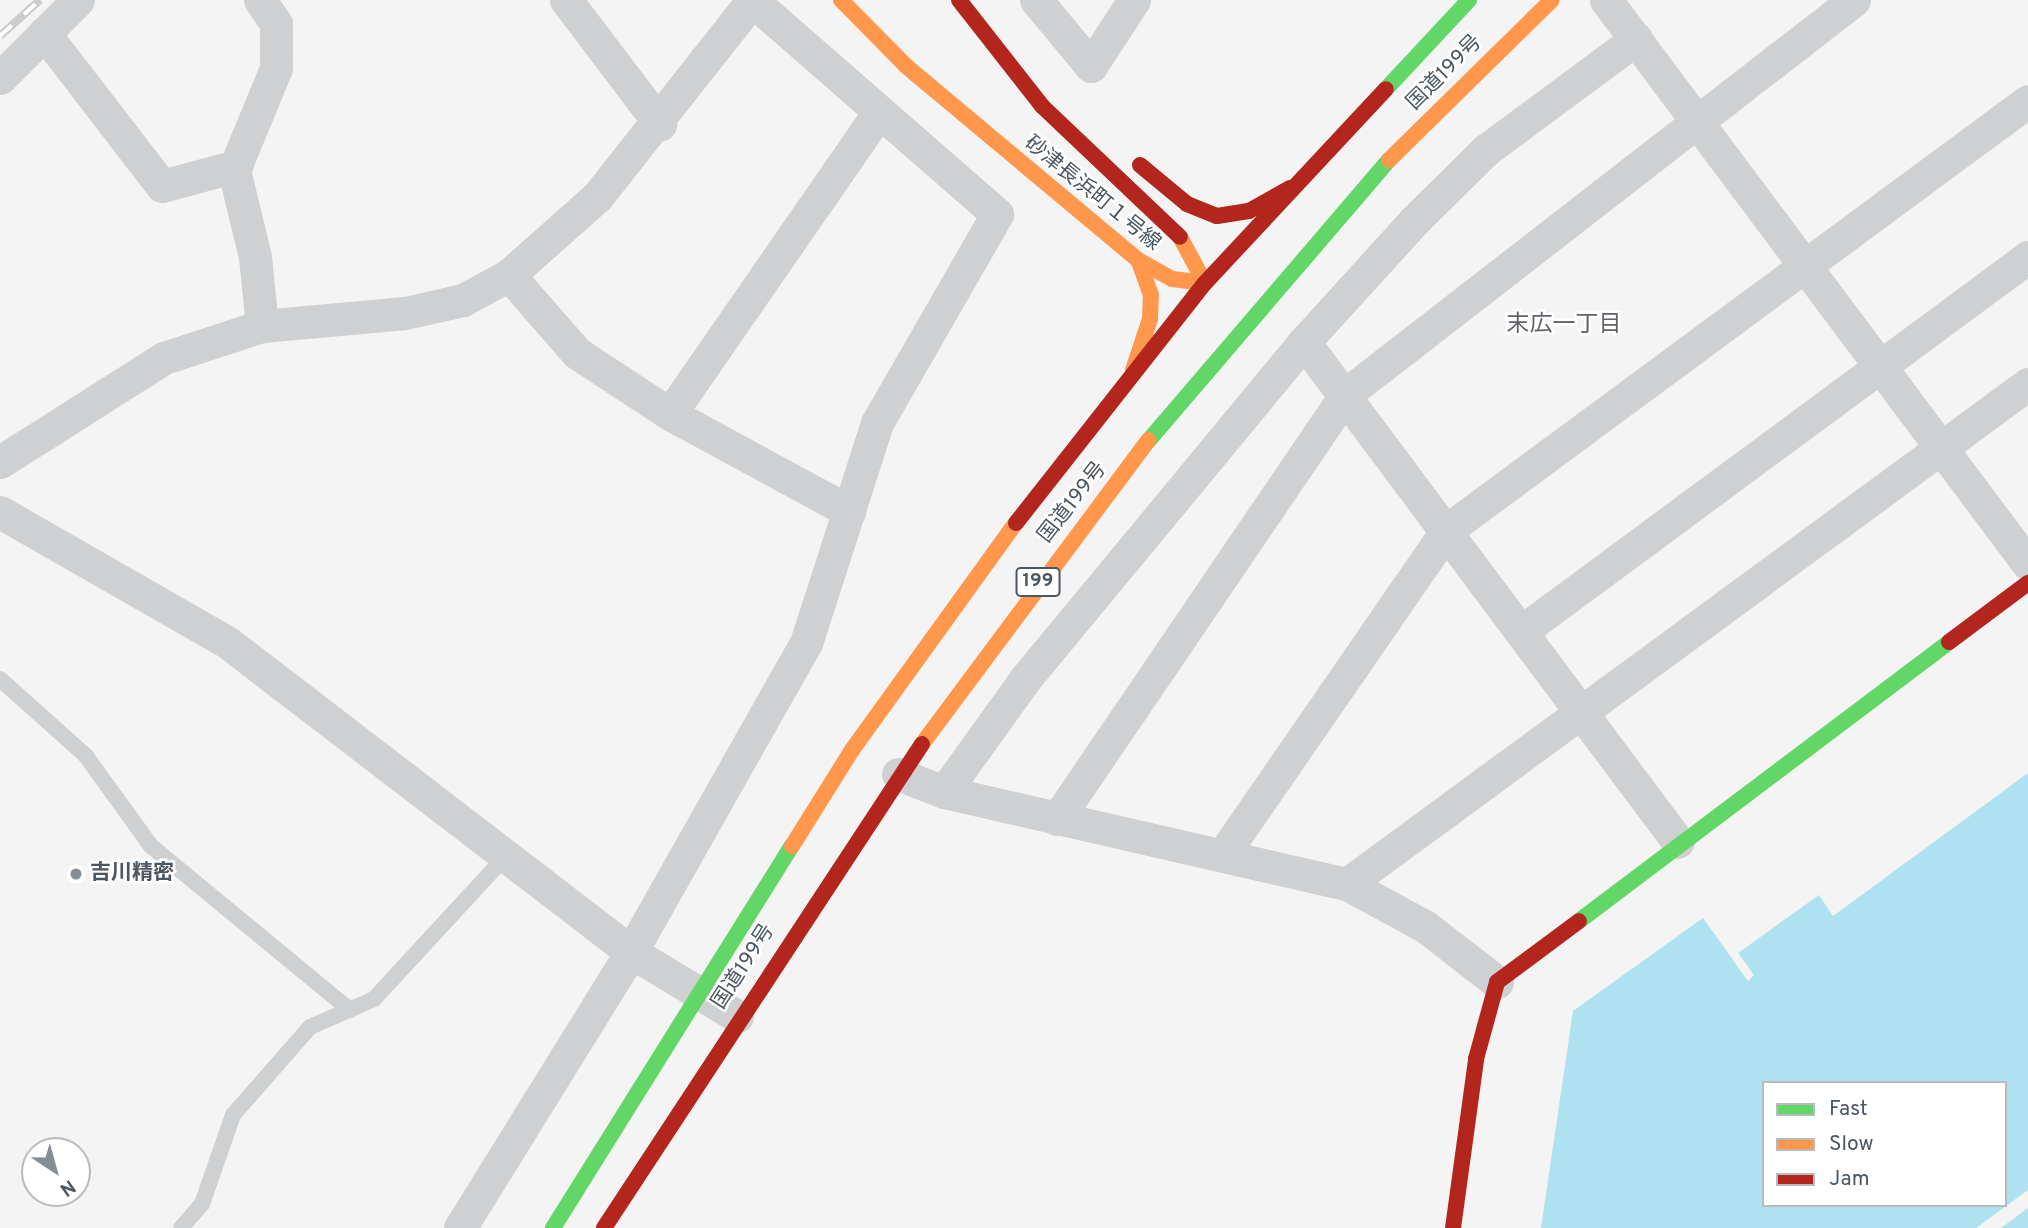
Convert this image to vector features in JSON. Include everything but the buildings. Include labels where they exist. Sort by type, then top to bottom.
[{"type":"main road","name":"砂津長浜町１号線","points":[[841,0],[991,141],[1138,260],[1172,279],[1205,284]]},
{"type":"main road","name":"砂津長浜町１号線","points":[[959,0],[1042,106],[1181,238],[1205,284]]},
{"type":"main road","points":[[965,0],[1044,78]]},
{"type":"main road","name":"国道199号","points":[[553,1228],[698,995],[946,614],[1130,375],[1205,284],[1469,0]]},
{"type":"main road","name":"国道199号","points":[[604,1228],[737,1016],[898,774],[1191,387],[1395,154],[1552,0]]},
{"type":"main road","points":[[1125,152],[1187,204],[1217,216],[1249,211],[1296,184]]},
{"type":"main road","points":[[1264,273],[1314,245]]},
{"type":"main road","points":[[1130,375],[1150,319],[1151,295],[1138,260]]},
{"type":"main road","points":[[1209,312],[1205,284],[1229,282]]},
{"type":"main road","points":[[1191,387],[1206,346]]},
{"type":"main road","points":[[1453,1228],[1476,1059],[1497,982],[1678,842],[2028,583]]},
{"type":"street","points":[[0,78],[78,0]]},
{"type":"street","points":[[260,0],[276,24],[275,68],[236,166],[262,326]]},
{"type":"street","points":[[566,0],[660,124]]},
{"type":"street","points":[[0,462],[164,358],[262,326],[405,313],[463,300],[509,275],[597,197],[660,124],[752,0],[997,214],[877,423],[806,643],[631,952],[460,1228]]},
{"type":"street","points":[[1036,0],[1091,66],[1134,0]]},
{"type":"street","points":[[1606,0],[1802,269],[2028,564]]},
{"type":"street","points":[[1057,819],[1346,394],[1695,120],[1854,0]]},
{"type":"street","points":[[44,33],[162,186],[236,166]]},
{"type":"street","points":[[944,792],[1026,678],[1304,342],[1486,150],[1636,38]]},
{"type":"street","points":[[1224,853],[1447,530],[2028,101]]},
{"type":"street","points":[[670,414],[879,112]]},
{"type":"street","points":[[1522,631],[2028,257]]},
{"type":"street","points":[[509,275],[577,353],[670,414],[849,511]]},
{"type":"street","points":[[1304,342],[1346,394],[1678,842]]},
{"type":"street","points":[[1347,884],[1580,710],[2028,384]]},
{"type":"street","points":[[0,512],[227,642],[631,952],[698,995],[737,1016]]},
{"type":"street","points":[[898,774],[944,792],[1057,819],[1224,853],[1347,884],[1426,927],[1497,982]]},
{"type":"lane","points":[[0,679],[86,756],[152,846],[350,1010]]},
{"type":"lane","points":[[181,1228],[202,1204],[233,1115],[310,1027],[374,999],[506,856]]},
{"type":"water","points":[[2028,773],[2028,1228],[1541,1228],[1573,1011],[1703,918],[1748,981],[1754,975],[1738,953],[1819,895],[1833,916]]},
{"type":"pier","points":[[2028,1190],[2028,1208],[2001,1228],[1976,1228],[2007,1207]]},
{"type":"railway","points":[[0,36],[40,0]]},
{"type":"traffic: fast","points":[[1386,89],[1469,0]]},
{"type":"traffic: fast","points":[[1149,440],[1389,160]]},
{"type":"traffic: fast","points":[[1579,921],[1949,642]]},
{"type":"traffic: fast","points":[[553,1228],[792,846]]},
{"type":"traffic: slow","points":[[841,0],[906,66],[1138,260],[1172,279],[1205,283],[1180,237]]},
{"type":"traffic: slow","points":[[1389,160],[1552,0]]},
{"type":"traffic: slow","points":[[1133,370],[1150,319],[1151,295],[1138,260]]},
{"type":"traffic: slow","points":[[922,744],[1149,440]]},
{"type":"traffic: slow","points":[[792,846],[852,750],[1016,523]]},
{"type":"traffic: jam","points":[[959,0],[1042,106],[1180,237]]},
{"type":"traffic: jam","points":[[1016,523],[1205,283],[1386,89]]},
{"type":"traffic: jam","points":[[1140,165],[1187,204],[1217,216],[1249,211],[1290,188]]},
{"type":"traffic: jam","points":[[1949,642],[2028,583]]},
{"type":"traffic: jam","points":[[604,1228],[922,744]]},
{"type":"traffic: jam","points":[[1453,1228],[1476,1059],[1497,982],[1579,921]]},
{"type":"place","name":"吉川精密","points":[[76,874]]},
{"type":"district","name":"末広一丁目","points":[[1564,326]]}]
